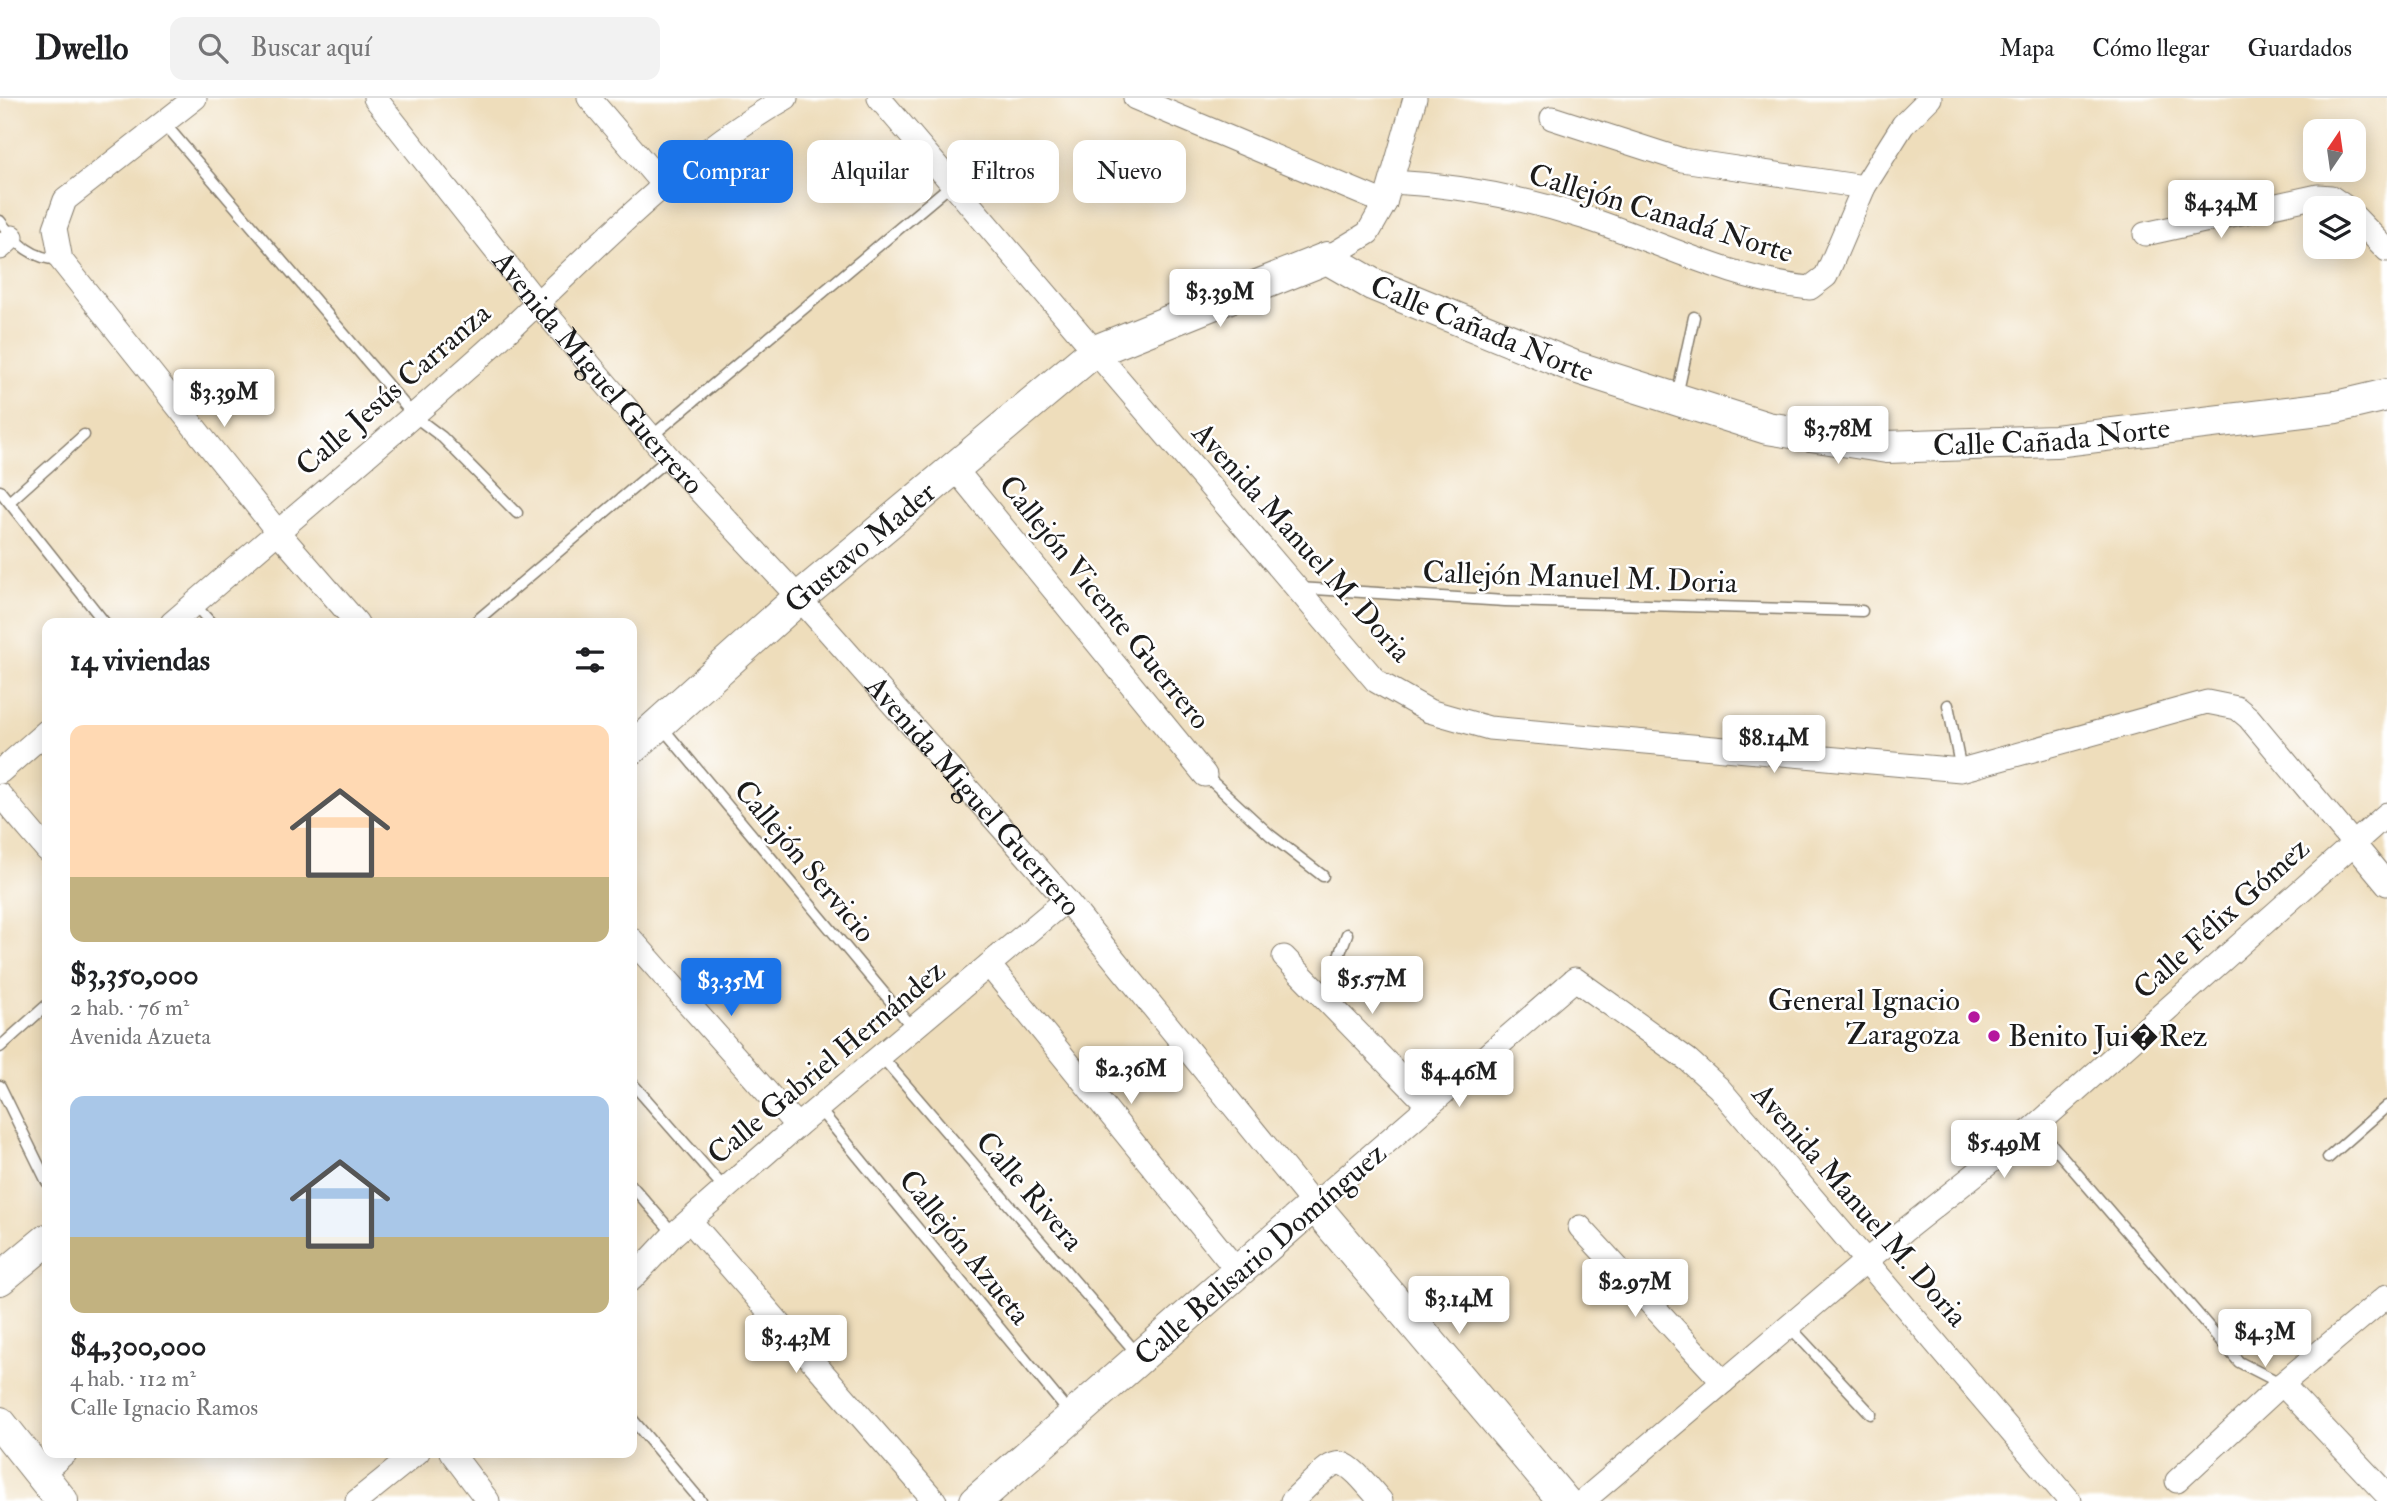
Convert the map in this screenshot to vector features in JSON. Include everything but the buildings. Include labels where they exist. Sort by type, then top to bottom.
[{"type":"street","points":[[195,98],[65,200],[55,228],[61,260],[277,531],[353,618]]},
{"type":"street","name":"Avenida Miguel Guerrero","points":[[375,98],[538,304],[670,458],[799,598],[1066,900],[1314,1205],[1564,1501]]},
{"type":"street","points":[[589,98],[658,179]]},
{"type":"street","name":"Calle Jesús Carranza","points":[[724,140],[758,114],[786,98]]},
{"type":"street","name":"Avenida Manuel M. Doria","points":[[879,98],[947,178]]},
{"type":"street","name":"Callejón Canadá Norte","points":[[1135,98],[1389,192],[1446,185],[1585,217],[1718,267],[1785,286],[1810,288],[1826,276],[1864,187],[1903,125],[1930,98]]},
{"type":"street","points":[[1328,258],[1368,233],[1389,192],[1415,98]]},
{"type":"street","points":[[1552,118],[1682,160],[1864,187]]},
{"type":"street","name":"Calle Jesús Carranza","points":[[178,618],[414,416],[658,192]]},
{"type":"street","points":[[2145,234],[2303,199]]},
{"type":"street","name":"Avenida Manuel M. Doria","points":[[968,203],[1376,681],[1430,711],[1489,728],[1961,770],[2207,702],[2237,708],[2270,741],[2352,843]]},
{"type":"street","points":[[2366,228],[2387,250]]},
{"type":"street","name":"Gustavo Mader","points":[[637,744],[799,598],[956,470],[1093,352],[1328,258]]},
{"type":"street","name":"Calle Cañada Norte","points":[[1328,258],[1373,284],[1575,367],[1767,428],[1887,447],[2055,441],[2336,407],[2387,395]]},
{"type":"street","name":"Callejón Vicente Guerrero","points":[[956,470],[1205,775]]},
{"type":"street","points":[[0,772],[42,736]]},
{"type":"street","points":[[0,795],[42,844]]},
{"type":"street","name":"Calle Félix Gómez","points":[[1583,1501],[1867,1260],[2036,1126],[2387,814]]},
{"type":"street","points":[[2352,843],[2387,884]]},
{"type":"street","name":"Calle Gabriel Hernández","points":[[637,1274],[682,1228],[797,1126],[1066,900]]},
{"type":"street","points":[[637,946],[797,1126]]},
{"type":"street","points":[[1284,957],[1429,1106]]},
{"type":"street","points":[[989,965],[1240,1273]]},
{"type":"street","name":"Avenida Manuel M. Doria","points":[[1575,979],[1688,1060],[1719,1088],[2070,1501]]},
{"type":"street","name":"Calle Belisario Domínguez","points":[[976,1501],[1575,979]]},
{"type":"street","points":[[1580,1227],[1723,1382]]},
{"type":"street","points":[[682,1228],[935,1501]]},
{"type":"street","points":[[0,1279],[42,1244]]},
{"type":"street","points":[[2178,1481],[2282,1384],[2387,1296]]},
{"type":"street","points":[[2282,1384],[2387,1495]]},
{"type":"street","points":[[0,1423],[62,1501]]},
{"type":"street","points":[[41,1474],[59,1458]]},
{"type":"street","points":[[357,1501],[411,1458]]},
{"type":"street","points":[[456,1458],[488,1501]]},
{"type":"street","points":[[1292,1501],[1331,1465],[1340,1462],[1350,1465],[1381,1501]]},
{"type":"lane","points":[[164,123],[414,416],[442,437],[517,513]]},
{"type":"lane","points":[[652,436],[947,188]]},
{"type":"lane","points":[[4,235],[33,255],[61,260]]},
{"type":"lane","points":[[1676,400],[1693,317]]},
{"type":"lane","points":[[9,502],[84,435]]},
{"type":"lane","points":[[480,618],[670,458]]},
{"type":"lane","points":[[0,491],[101,618]]},
{"type":"lane","name":"Callejón Manuel M. Doria","points":[[1295,587],[1505,601],[1863,611]]},
{"type":"lane","points":[[194,604],[207,618]]},
{"type":"lane","points":[[1948,705],[1961,770]]},
{"type":"lane","name":"Callejón Servicio","points":[[659,724],[914,1029]]},
{"type":"lane","points":[[1205,775],[1270,835],[1323,876]]},
{"type":"lane","points":[[1330,1004],[1331,977],[1347,934]]},
{"type":"lane","points":[[0,1047],[42,1009]]},
{"type":"lane","name":"Calle Rivera","points":[[881,1056],[1141,1358]]},
{"type":"lane","points":[[0,1086],[42,1172]]},
{"type":"lane","points":[[637,1089],[726,1189]]},
{"type":"lane","points":[[2328,1158],[2387,1106]]},
{"type":"lane","name":"Callejón Azueta","points":[[819,1109],[1073,1417]]},
{"type":"lane","points":[[2036,1126],[2239,1362],[2282,1384]]},
{"type":"lane","points":[[637,1190],[682,1228]]},
{"type":"lane","points":[[1789,1326],[1871,1414]]},
{"type":"lane","points":[[637,1425],[701,1501]]},
{"type":"place","name":"General Ignacio Zaragoza","points":[[1974,1017]]},
{"type":"place","name":"Benito Jui�Rez","points":[[1994,1036]]}]
